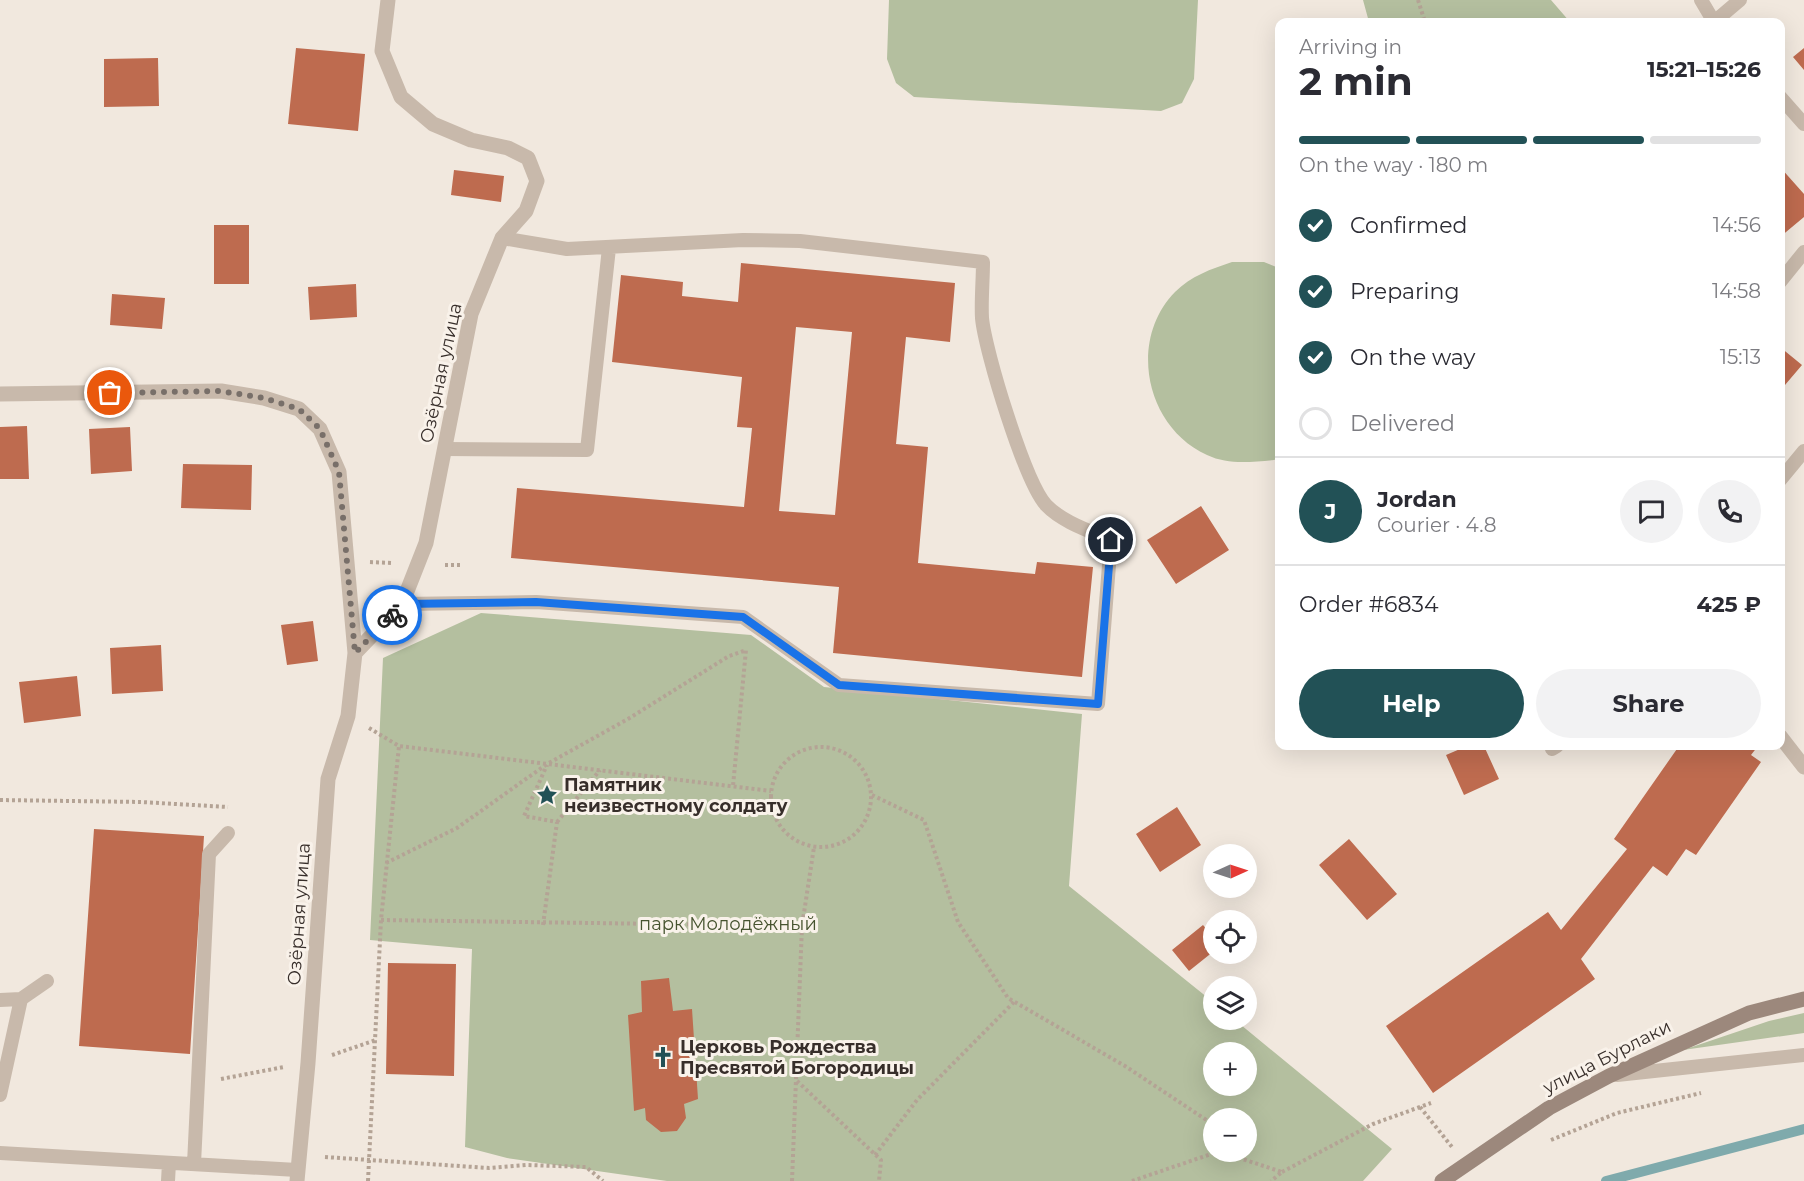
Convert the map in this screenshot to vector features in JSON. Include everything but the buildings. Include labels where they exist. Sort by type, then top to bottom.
[{"type":"street","name":"Озёрная улица","points":[[355,653],[402,604],[426,543],[471,314],[502,238],[526,211],[537,181],[528,158],[508,148],[471,140],[432,124],[400,97],[382,51],[388,0]]},
{"type":"street","name":"Озёрная улица","points":[[0,394],[220,391],[264,398],[299,409],[320,429],[339,472],[355,653],[348,716],[328,779],[308,1064],[298,1169]]},
{"type":"street","points":[[1785,742],[1804,767]]},
{"type":"street","name":"улица Бурлаки","points":[[1442,1181],[1549,1108],[1609,1076],[1749,1012],[1804,999]]},
{"type":"lane","points":[[1701,0],[1712,18]]},
{"type":"lane","points":[[1719,18],[1740,0]]},
{"type":"lane","points":[[1785,103],[1804,124]]},
{"type":"lane","points":[[402,604],[536,602],[743,617],[839,685],[1098,704],[1111,540],[1080,527],[1046,505],[1024,461],[992,362],[982,318],[983,262],[800,241],[742,240],[567,249],[502,238]]},
{"type":"lane","points":[[445,449],[587,450],[609,248]]},
{"type":"lane","points":[[1785,276],[1804,252]]},
{"type":"lane","points":[[1785,474],[1804,451]]},
{"type":"lane","points":[[194,1164],[209,854],[228,832]]},
{"type":"lane","points":[[0,1000],[21,999],[47,981]]},
{"type":"lane","points":[[0,1095],[21,999]]},
{"type":"lane","points":[[1609,1076],[1804,1055]]},
{"type":"lane","points":[[0,1153],[298,1169]]},
{"type":"lane","points":[[168,1181],[170,1163]]},
{"type":"path","points":[[1418,0],[1424,18]]},
{"type":"path","points":[[386,863],[457,828],[547,764],[628,719],[729,656],[746,650],[733,786]]},
{"type":"path","points":[[348,716],[399,746],[771,791]]},
{"type":"path","points":[[368,1181],[381,920],[399,746]]},
{"type":"path","points":[[815,747],[831,747],[847,753],[860,764],[868,778],[872,795],[865,823],[856,835],[829,848],[799,843],[787,834],[777,822],[772,807],[771,791],[776,775],[786,762],[799,752],[815,747]]},
{"type":"path","points":[[547,764],[524,816],[557,822]]},
{"type":"path","points":[[543,925],[557,822],[600,770]]},
{"type":"path","points":[[872,795],[924,820],[958,922],[1008,998],[1125,1066],[1203,1116]]},
{"type":"path","points":[[0,800],[141,802],[229,807]]},
{"type":"path","points":[[792,1181],[802,926],[814,847]]},
{"type":"path","points":[[381,920],[543,925],[802,926]]},
{"type":"path","points":[[875,1155],[917,1100],[1014,1002]]},
{"type":"path","points":[[198,1087],[237,1074],[308,1064],[376,1040]]},
{"type":"path","points":[[796,1081],[880,1160],[879,1181]]},
{"type":"path","points":[[1544,1144],[1617,1113],[1705,1092]]},
{"type":"path","points":[[1271,1181],[1282,1172],[1373,1124],[1431,1103]]},
{"type":"path","points":[[1132,1181],[1203,1157]]},
{"type":"path","points":[[298,1169],[368,1160],[489,1168],[527,1165],[586,1167],[603,1181]]},
{"type":"path","points":[[1254,1162],[1282,1172]]},
{"type":"green space","points":[[889,0],[1198,0],[1194,79],[1182,103],[1161,111],[914,97],[896,83],[887,59]]},
{"type":"green space","points":[[1363,0],[1551,0],[1567,18],[1368,18]]},
{"type":"green space","points":[[1232,262],[1264,262],[1275,266],[1275,460],[1240,462],[1207,455],[1186,442],[1169,424],[1157,404],[1150,381],[1148,357],[1151,334],[1160,312],[1175,292],[1209,270]]},
{"type":"green space","name":"парк Молодёжный","points":[[481,613],[751,635],[824,687],[1082,714],[1069,886],[1203,994],[1203,1030],[1247,1030],[1392,1149],[1363,1181],[667,1181],[507,1158],[465,1147],[472,949],[370,940],[383,658]]},
{"type":"green space","points":[[1804,1013],[1804,1033],[1683,1050],[1769,1021]]},
{"type":"waterway","points":[[1606,1181],[1804,1129]]},
{"type":"way so far","points":[[110,393],[220,391],[264,398],[299,409],[320,429],[339,472],[355,653],[392,615]]},
{"type":"place","name":"Памятник неизвестному солдату","points":[[547,795]]},
{"type":"place","name":"Церковь Рождества Пресвятой Богородицы","points":[[663,1057]]},
{"type":"route","points":[[392,615],[402,604],[536,602],[743,617],[839,685],[1098,704],[1111,540]]}]
